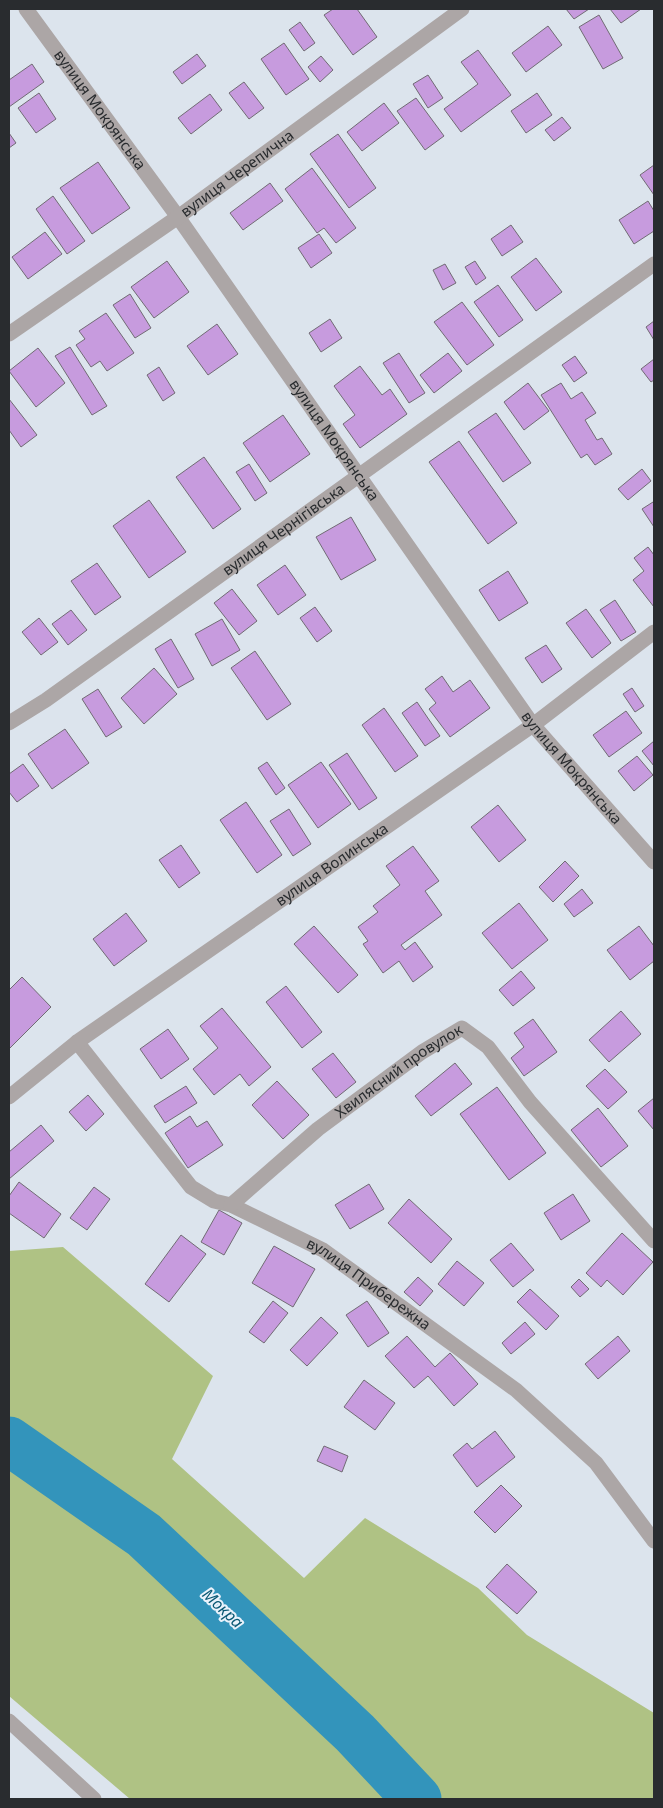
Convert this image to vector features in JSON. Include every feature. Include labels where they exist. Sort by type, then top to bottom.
[{"type":"street","name":"вулиця Мокрянська","points":[[26,9],[178,217],[533,725],[654,862]]},
{"type":"street","name":"вулиця Черепична","points":[[9,334],[178,217],[462,9]]},
{"type":"street","name":"вулиця Чернігівська","points":[[9,723],[46,700],[654,264]]},
{"type":"street","name":"вулиця Волинська","points":[[9,1097],[77,1042],[533,725],[654,632]]},
{"type":"street","name":"Хвилясний провулок","points":[[231,1205],[326,1123],[422,1052],[462,1028],[488,1047],[530,1102],[654,1241]]},
{"type":"street","name":"вулиця Прибережна","points":[[77,1042],[191,1187],[214,1201],[231,1205],[323,1250],[516,1390],[596,1463],[654,1541]]},
{"type":"street","points":[[9,1721],[94,1799]]},
{"type":"green space","points":[[63,1247],[213,1376],[172,1459],[304,1578],[365,1518],[478,1588],[527,1635],[654,1713],[654,1799],[130,1799],[9,1696],[9,1251]]},
{"type":"building","points":[[333,9],[357,9],[377,37],[353,55],[324,15]]},
{"type":"building","points":[[566,9],[589,9],[574,19]]},
{"type":"building","points":[[610,9],[641,9],[621,23]]},
{"type":"building","points":[[599,15],[623,58],[603,69],[579,27]]},
{"type":"building","points":[[300,22],[315,43],[304,51],[289,30]]},
{"type":"building","points":[[548,26],[562,45],[526,72],[512,53]]},
{"type":"building","points":[[284,43],[309,79],[286,95],[261,59]]},
{"type":"building","points":[[478,50],[511,95],[461,132],[444,109],[478,84],[461,62]]},
{"type":"building","points":[[197,54],[206,66],[182,84],[173,72]]},
{"type":"building","points":[[321,56],[333,70],[320,82],[308,67]]},
{"type":"building","points":[[32,64],[44,82],[9,107],[9,80]]},
{"type":"building","points":[[428,75],[443,98],[428,108],[413,84]]},
{"type":"building","points":[[244,82],[264,108],[249,119],[229,93]]},
{"type":"building","points":[[39,93],[56,119],[36,133],[18,108]]},
{"type":"building","points":[[537,93],[552,115],[526,133],[511,111]]},
{"type":"building","points":[[210,94],[222,110],[191,134],[178,118]]},
{"type":"building","points":[[416,98],[444,136],[425,150],[397,111]]},
{"type":"building","points":[[384,103],[399,123],[362,151],[347,132]]},
{"type":"building","points":[[562,117],[571,128],[554,141],[545,130]]},
{"type":"building","points":[[9,133],[16,143],[9,148]]},
{"type":"building","points":[[338,134],[376,188],[349,208],[310,154]]},
{"type":"building","points":[[98,162],[130,208],[92,234],[60,188]]},
{"type":"building","points":[[654,165],[654,195],[640,175]]},
{"type":"building","points":[[312,168],[356,228],[336,243],[324,228],[317,233],[285,189]]},
{"type":"building","points":[[270,183],[283,201],[243,230],[230,213]]},
{"type":"building","points":[[53,196],[85,241],[67,254],[36,209]]},
{"type":"building","points":[[648,201],[654,211],[654,231],[634,244],[619,220]]},
{"type":"building","points":[[511,225],[523,242],[502,256],[491,239]]},
{"type":"building","points":[[45,232],[62,254],[28,279],[12,257]]},
{"type":"building","points":[[319,234],[332,253],[311,268],[298,248]]},
{"type":"building","points":[[536,258],[562,292],[536,311],[511,277]]},
{"type":"building","points":[[167,261],[189,292],[154,318],[131,287]]},
{"type":"building","points":[[475,261],[486,278],[476,285],[465,267]]},
{"type":"building","points":[[445,264],[456,283],[443,290],[433,270]]},
{"type":"building","points":[[498,285],[523,320],[499,337],[474,302]]},
{"type":"building","points":[[130,294],[151,328],[135,338],[113,305]]},
{"type":"building","points":[[462,302],[494,345],[467,365],[434,322]]},
{"type":"building","points":[[106,313],[134,353],[107,371],[100,361],[91,367],[76,345],[85,339],[79,331]]},
{"type":"building","points":[[330,319],[342,338],[321,352],[309,333]]},
{"type":"building","points":[[654,321],[654,340],[646,327]]},
{"type":"building","points":[[217,324],[238,354],[208,375],[187,346]]},
{"type":"building","points":[[70,347],[107,406],[92,415],[55,356]]},
{"type":"building","points":[[38,348],[65,383],[36,407],[9,371]]},
{"type":"building","points":[[399,353],[425,393],[409,403],[383,363]]},
{"type":"building","points":[[448,353],[462,371],[434,393],[420,375]]},
{"type":"building","points":[[575,356],[587,373],[574,382],[562,365]]},
{"type":"building","points":[[654,359],[654,380],[651,382],[641,369]]},
{"type":"building","points":[[360,366],[382,395],[390,389],[407,414],[360,448],[343,424],[355,415],[334,386]]},
{"type":"building","points":[[159,367],[175,393],[163,401],[147,375]]},
{"type":"building","points":[[528,383],[549,411],[524,430],[504,402]]},
{"type":"building","points":[[561,383],[571,399],[582,392],[596,413],[585,420],[597,440],[602,438],[612,454],[595,465],[587,454],[581,458],[541,395]]},
{"type":"building","points":[[9,399],[37,435],[21,447],[9,430]]},
{"type":"building","points":[[496,413],[531,463],[503,482],[468,432]]},
{"type":"building","points":[[283,415],[310,454],[270,482],[243,443]]},
{"type":"building","points":[[459,441],[517,523],[488,544],[429,462]]},
{"type":"building","points":[[204,457],[241,509],[213,529],[176,477]]},
{"type":"building","points":[[249,464],[267,493],[255,501],[236,472]]},
{"type":"building","points":[[642,469],[651,481],[628,500],[618,489]]},
{"type":"building","points":[[149,500],[186,552],[149,578],[113,526]]},
{"type":"building","points":[[653,502],[654,504],[654,527],[642,509]]},
{"type":"building","points":[[351,517],[376,560],[341,580],[316,537]]},
{"type":"building","points":[[648,547],[654,555],[654,607],[633,580],[644,571],[634,558]]},
{"type":"building","points":[[97,563],[121,597],[95,615],[71,581]]},
{"type":"building","points":[[285,565],[306,595],[278,615],[257,585]]},
{"type":"building","points":[[508,571],[528,603],[499,621],[479,590]]},
{"type":"building","points":[[232,589],[257,621],[239,635],[214,603]]},
{"type":"building","points":[[615,600],[636,632],[621,641],[600,610]]},
{"type":"building","points":[[315,607],[332,631],[317,642],[300,618]]},
{"type":"building","points":[[586,609],[611,643],[592,658],[566,623]]},
{"type":"building","points":[[71,610],[87,630],[68,645],[52,624]]},
{"type":"building","points":[[39,618],[58,642],[41,655],[22,632]]},
{"type":"building","points":[[222,619],[240,650],[212,666],[195,634]]},
{"type":"building","points":[[171,639],[194,679],[178,688],[155,649]]},
{"type":"building","points":[[546,645],[562,669],[542,683],[525,658]]},
{"type":"building","points":[[255,651],[291,704],[267,720],[231,668]]},
{"type":"building","points":[[154,668],[177,694],[144,724],[121,698]]},
{"type":"building","points":[[442,676],[453,692],[470,680],[490,708],[450,737],[429,709],[436,703],[425,689]]},
{"type":"building","points":[[632,688],[644,706],[635,712],[623,694]]},
{"type":"building","points":[[98,689],[122,727],[106,737],[82,699]]},
{"type":"building","points":[[417,702],[440,736],[425,746],[402,713]]},
{"type":"building","points":[[384,708],[418,756],[395,772],[362,725]]},
{"type":"building","points":[[626,711],[642,733],[609,757],[593,735]]},
{"type":"building","points":[[65,729],[89,763],[52,789],[28,754]]},
{"type":"building","points":[[654,741],[654,766],[642,751]]},
{"type":"building","points":[[347,753],[377,798],[359,810],[329,765]]},
{"type":"building","points":[[637,756],[653,775],[634,791],[618,771]]},
{"type":"building","points":[[267,762],[285,788],[276,795],[258,768]]},
{"type":"building","points":[[321,762],[351,804],[318,828],[288,785]]},
{"type":"building","points":[[23,764],[39,786],[17,802],[9,792],[9,774]]},
{"type":"building","points":[[246,802],[282,855],[257,873],[220,820]]},
{"type":"building","points":[[498,805],[526,840],[499,862],[471,827]]},
{"type":"building","points":[[289,809],[311,844],[293,856],[270,821]]},
{"type":"building","points":[[181,845],[200,873],[179,888],[159,860]]},
{"type":"building","points":[[413,846],[439,881],[425,891],[442,915],[401,945],[405,950],[415,942],[433,967],[413,982],[399,961],[383,973],[363,944],[368,941],[358,927],[378,912],[373,906],[400,885],[386,866]]},
{"type":"building","points":[[565,861],[579,876],[553,902],[539,887]]},
{"type":"building","points":[[582,889],[593,903],[574,917],[564,904]]},
{"type":"building","points":[[519,903],[548,940],[512,969],[482,933]]},
{"type":"building","points":[[126,913],[147,941],[114,966],[93,939]]},
{"type":"building","points":[[314,926],[358,975],[338,993],[294,944]]},
{"type":"building","points":[[639,926],[654,946],[654,961],[630,980],[607,950]]},
{"type":"building","points":[[521,971],[535,988],[513,1006],[499,990]]},
{"type":"building","points":[[22,977],[51,1007],[9,1049],[9,990]]},
{"type":"building","points":[[286,986],[322,1032],[302,1048],[266,1002]]},
{"type":"building","points":[[222,1008],[271,1067],[249,1086],[240,1074],[214,1095],[193,1069],[218,1048],[200,1026]]},
{"type":"building","points":[[621,1011],[641,1034],[609,1062],[589,1040]]},
{"type":"building","points":[[533,1019],[557,1052],[524,1076],[511,1058],[524,1047],[514,1033]]},
{"type":"building","points":[[168,1029],[189,1059],[161,1079],[140,1049]]},
{"type":"building","points":[[333,1053],[356,1082],[336,1098],[312,1069]]},
{"type":"building","points":[[455,1063],[472,1084],[431,1116],[415,1096]]},
{"type":"building","points":[[605,1069],[627,1092],[608,1109],[586,1086]]},
{"type":"building","points":[[277,1081],[309,1115],[283,1139],[252,1105]]},
{"type":"building","points":[[186,1086],[197,1103],[165,1123],[154,1106]]},
{"type":"building","points":[[497,1087],[546,1153],[509,1180],[460,1114]]},
{"type":"building","points":[[88,1095],[104,1114],[86,1131],[69,1112]]},
{"type":"building","points":[[654,1098],[654,1130],[638,1111]]},
{"type":"building","points":[[598,1108],[628,1146],[601,1167],[571,1130]]},
{"type":"building","points":[[190,1116],[197,1127],[207,1121],[223,1145],[188,1168],[165,1133]]},
{"type":"building","points":[[41,1125],[54,1141],[9,1179],[9,1152]]},
{"type":"building","points":[[19,1182],[61,1214],[44,1238],[9,1213],[9,1196]]},
{"type":"building","points":[[369,1184],[384,1209],[350,1229],[335,1205]]},
{"type":"building","points":[[94,1187],[110,1199],[87,1230],[70,1218]]},
{"type":"building","points":[[573,1194],[590,1221],[561,1240],[544,1213]]},
{"type":"building","points":[[409,1199],[452,1239],[431,1263],[388,1223]]},
{"type":"building","points":[[219,1210],[242,1223],[224,1255],[201,1242]]},
{"type":"building","points":[[622,1233],[653,1262],[623,1295],[607,1280],[601,1287],[586,1273]]},
{"type":"building","points":[[181,1235],[206,1254],[169,1302],[145,1284]]},
{"type":"building","points":[[511,1243],[534,1270],[513,1287],[490,1260]]},
{"type":"building","points":[[274,1246],[315,1269],[293,1307],[252,1283]]},
{"type":"building","points":[[457,1261],[484,1283],[464,1306],[438,1284]]},
{"type":"building","points":[[418,1277],[433,1291],[420,1306],[404,1292]]},
{"type":"building","points":[[579,1279],[589,1289],[580,1297],[571,1287]]},
{"type":"building","points":[[530,1289],[559,1316],[546,1330],[517,1302]]},
{"type":"building","points":[[273,1301],[288,1313],[264,1343],[249,1332]]},
{"type":"building","points":[[367,1301],[389,1333],[368,1347],[346,1315]]},
{"type":"building","points":[[321,1317],[338,1333],[307,1366],[290,1350]]},
{"type":"building","points":[[525,1322],[535,1334],[511,1354],[502,1343]]},
{"type":"building","points":[[407,1336],[435,1367],[450,1353],[478,1384],[454,1406],[428,1376],[414,1388],[385,1356]]},
{"type":"building","points":[[618,1336],[630,1351],[598,1379],[585,1364]]},
{"type":"building","points":[[364,1380],[395,1403],[375,1430],[344,1407]]},
{"type":"building","points":[[495,1431],[515,1457],[477,1487],[453,1455],[467,1443],[472,1449]]},
{"type":"building","points":[[324,1446],[348,1456],[342,1472],[317,1461]]},
{"type":"building","points":[[501,1485],[522,1506],[495,1533],[474,1512]]},
{"type":"building","points":[[507,1564],[537,1592],[517,1614],[486,1587]]},
{"type":"waterway","name":"Мокра","points":[[9,1441],[144,1535],[355,1733],[417,1799]]}]
